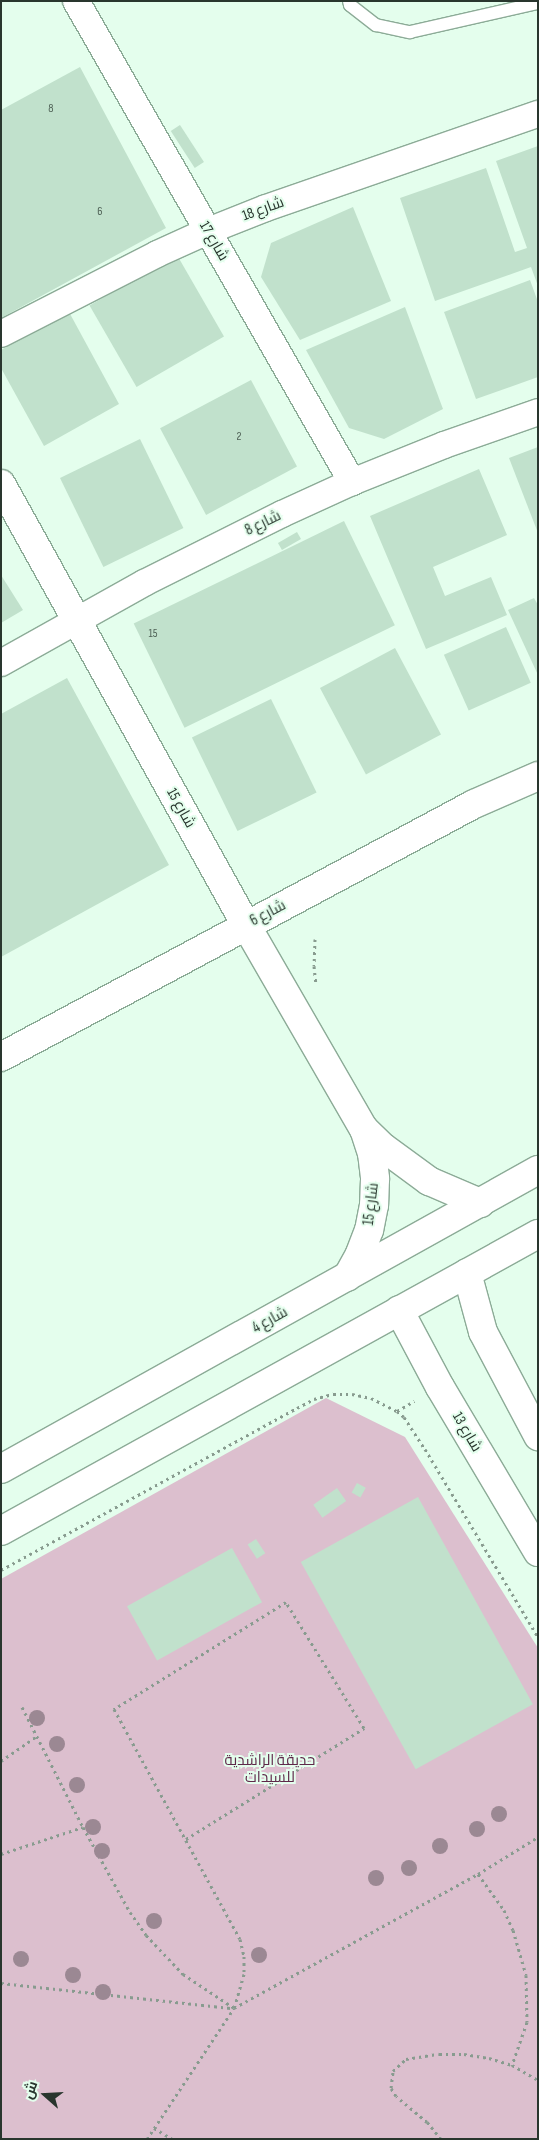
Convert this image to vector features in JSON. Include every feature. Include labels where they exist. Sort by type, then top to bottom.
[{"type":"street","name":"شارع 17","points":[[76,1],[352,482]]},
{"type":"street","name":"شارع 18","points":[[1,334],[156,254],[208,231],[266,208],[538,114]]},
{"type":"street","name":"شارع 8","points":[[1,663],[76,620],[212,547],[352,482],[444,445],[538,412]]},
{"type":"street","name":"شارع 15","points":[[1,484],[246,924],[364,1129],[372,1153],[375,1179],[374,1205],[363,1246],[348,1277]]},
{"type":"street","name":"شارع 6","points":[[1,1057],[246,924],[474,804],[538,776]]},
{"type":"street","name":"شارع 15","points":[[364,1129],[384,1148],[429,1181],[480,1203]]},
{"type":"street","name":"شارع 4","points":[[1,1469],[538,1170]]},
{"type":"street","points":[[1,1531],[538,1234]]},
{"type":"street","points":[[468,1273],[474,1303],[483,1332],[536,1431]]},
{"type":"street","name":"شارع 13","points":[[399,1310],[440,1387],[538,1552]]},
{"type":"lane","points":[[349,1],[350,5],[376,26],[410,32],[538,3]]},
{"type":"path","points":[[315,939],[314,966],[317,989]]},
{"type":"path","points":[[1,1570],[296,1408],[314,1399],[333,1394],[352,1394],[380,1402],[404,1417],[538,1637]]},
{"type":"path","points":[[147,2139],[234,2008],[244,1974],[244,1956],[240,1939],[114,1709],[286,1602],[364,1728],[186,1839]]},
{"type":"path","points":[[22,1707],[83,1827],[130,1912],[146,1935],[184,1974],[234,2008]]},
{"type":"path","points":[[1,1761],[37,1736]]},
{"type":"path","points":[[1,1854],[83,1827]]},
{"type":"path","points":[[1,1983],[234,2008],[478,1874],[538,1837]]},
{"type":"path","points":[[478,1874],[492,1891],[510,1924],[526,1975],[527,2022],[512,2065]]},
{"type":"path","points":[[440,2138],[417,2113],[396,2096],[391,2088],[393,2071],[398,2064],[414,2058],[464,2054],[489,2058],[512,2065],[538,2080]]},
{"type":"path","points":[[154,2128],[172,2139]]},
{"type":"green space","name":"حديقة الراشدية للسيدات","points":[[326,1398],[405,1437],[538,1648],[538,2139],[1,2139],[1,1579]]},
{"type":"building","points":[[80,67],[166,228],[1,318],[1,110]]},
{"type":"building","points":[[180,125],[204,162],[195,168],[171,131]]},
{"type":"building","points":[[538,146],[538,286],[531,267],[435,301],[400,198],[486,168],[515,252],[527,248],[496,161]]},
{"type":"building","points":[[353,207],[391,301],[300,340],[261,277],[271,243]]},
{"type":"building","points":[[177,255],[224,336],[137,387],[90,306]]},
{"type":"building","points":[[530,280],[538,302],[538,377],[476,399],[444,312]]},
{"type":"building","points":[[405,307],[443,409],[384,439],[349,428],[306,350]]},
{"type":"building","points":[[69,312],[119,404],[44,446],[1,368],[1,350]]},
{"type":"building","points":[[251,380],[297,467],[206,515],[160,428]]},
{"type":"building","points":[[140,439],[183,528],[103,567],[60,478]]},
{"type":"building","points":[[538,447],[538,533],[509,458]]},
{"type":"building","points":[[479,469],[507,535],[433,567],[445,596],[491,577],[507,615],[426,649],[370,516]]},
{"type":"building","points":[[344,521],[395,625],[185,728],[134,624]]},
{"type":"building","points":[[297,532],[301,539],[282,550],[278,543]]},
{"type":"building","points":[[1,575],[23,610],[1,623]]},
{"type":"building","points":[[534,598],[538,605],[538,675],[508,610]]},
{"type":"building","points":[[506,627],[531,683],[469,710],[444,655]]},
{"type":"building","points":[[395,648],[441,735],[366,774],[320,688]]},
{"type":"building","points":[[67,678],[169,865],[1,957],[1,714]]},
{"type":"building","points":[[271,699],[317,792],[237,831],[192,738]]},
{"type":"building","points":[[357,1483],[366,1488],[360,1497],[352,1493]]},
{"type":"building","points":[[337,1488],[346,1501],[322,1518],[313,1505]]},
{"type":"building","points":[[418,1497],[533,1704],[416,1769],[301,1562]]},
{"type":"building","points":[[256,1539],[265,1553],[257,1559],[248,1544]]},
{"type":"building","points":[[232,1548],[262,1602],[157,1660],[127,1606]]}]
